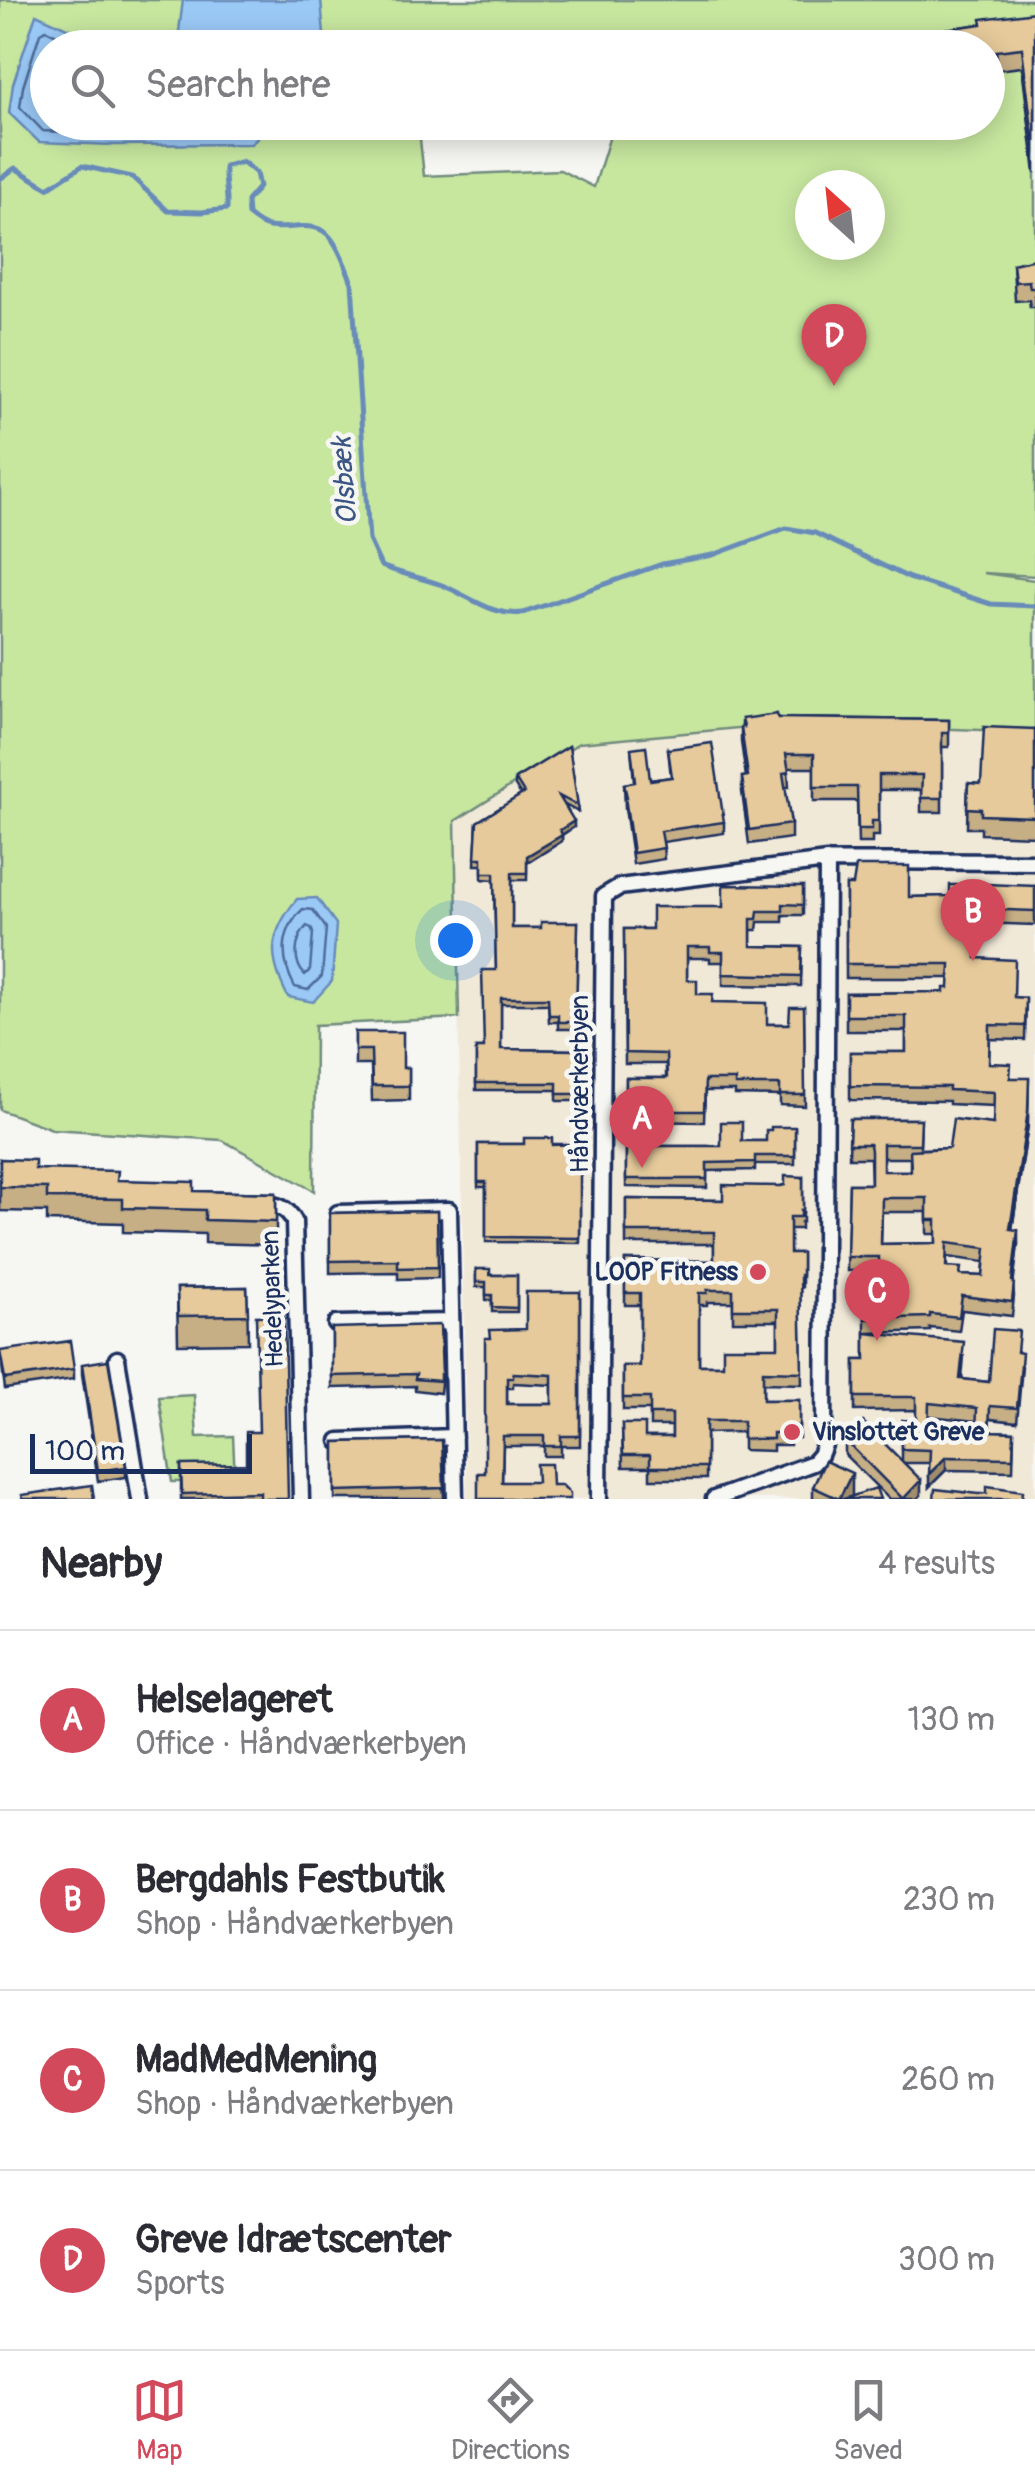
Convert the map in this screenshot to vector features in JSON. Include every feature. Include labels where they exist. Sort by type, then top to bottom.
[{"type":"street","name":"Håndværkerbyen","points":[[599,1499],[604,896],[620,887],[827,861],[1035,862]]},
{"type":"street","points":[[714,1499],[813,1462],[824,1445],[827,861]]},
{"type":"street","name":"Hedelyparken","points":[[236,1200],[282,1206],[294,1220],[301,1499]]},
{"type":"street","points":[[338,1212],[449,1210],[455,1499]]},
{"type":"street","points":[[336,1324],[452,1322]]},
{"type":"street","points":[[117,1359],[140,1499]]},
{"type":"street","points":[[339,1440],[454,1437]]},
{"type":"shaded area","points":[[790,723],[1035,732],[1035,1499],[467,1499],[455,822],[579,743]]},
{"type":"green space","points":[[0,0],[1035,0],[1035,576],[983,573],[1035,580],[1035,732],[790,723],[579,743],[455,821],[459,1018],[315,1025],[314,1191],[222,1140],[52,1129],[0,1110]]},
{"type":"green space","points":[[194,1395],[197,1437],[233,1436],[235,1481],[172,1482],[159,1397]]},
{"type":"water","points":[[183,0],[321,0],[324,30],[179,30]]},
{"type":"water","points":[[36,14],[71,30],[31,30]]},
{"type":"water","points":[[30,32],[30,133],[9,113],[13,84]]},
{"type":"water","points":[[37,140],[256,140],[251,144]]},
{"type":"water","points":[[317,898],[336,924],[332,981],[313,1002],[288,997],[277,970],[274,946],[281,924],[297,899]]},
{"type":"building","points":[[1035,12],[1035,154],[1022,48],[1005,50],[1005,30],[938,30],[982,24],[981,19]]},
{"type":"building","points":[[1035,259],[1035,288],[1030,288],[1029,281],[1015,282],[1013,264]]},
{"type":"building","points":[[777,714],[778,718],[949,720],[949,733],[942,733],[942,798],[921,798],[922,775],[879,775],[879,821],[872,821],[872,829],[858,829],[857,787],[814,787],[814,754],[786,754],[789,772],[783,773],[791,824],[749,830],[742,777],[748,776],[742,719]]},
{"type":"building","points":[[984,727],[1035,729],[1035,817],[981,815],[981,809],[967,808],[968,783],[981,784]]},
{"type":"building","points":[[712,743],[724,822],[661,831],[664,848],[633,853],[624,784],[635,782],[631,748],[646,746],[650,780],[672,777],[668,749]]},
{"type":"building","points":[[569,746],[578,806],[559,796],[574,821],[560,830],[562,835],[527,856],[527,873],[512,873],[512,928],[541,928],[541,922],[578,922],[576,1022],[558,1022],[558,1015],[549,1015],[548,998],[501,998],[501,1049],[578,1050],[577,1094],[557,1094],[557,1083],[476,1083],[476,1048],[484,1048],[482,970],[496,970],[494,873],[482,873],[482,858],[475,858],[477,822],[524,793],[515,779]]},
{"type":"building","points":[[856,866],[909,866],[909,897],[950,896],[950,885],[962,883],[1035,886],[1035,911],[978,909],[976,958],[1015,960],[1014,997],[1026,998],[1025,1026],[990,1025],[989,1063],[1011,1064],[1010,1078],[1029,1078],[1028,1111],[1010,1229],[1018,1230],[1012,1302],[962,1296],[959,1317],[930,1314],[865,1319],[865,1298],[879,1298],[879,1257],[847,1257],[849,1184],[871,1184],[870,1144],[849,1144],[850,1119],[921,1119],[920,1144],[883,1144],[883,1171],[911,1171],[910,1150],[949,1148],[953,1119],[993,1124],[994,1092],[949,1087],[850,1086],[850,1052],[906,1052],[906,1016],[846,1016],[846,993],[944,992],[944,988],[949,988],[950,964],[846,964],[846,885],[853,885]],"holes":[[[882,1198],[927,1198],[927,1220],[936,1220],[936,1243],[881,1244]],[[947,1243],[986,1248],[983,1276],[960,1275],[961,1268],[946,1267]]]},
{"type":"building","points":[[723,885],[803,886],[803,905],[783,904],[783,911],[758,911],[757,919],[751,919],[751,946],[802,947],[801,976],[723,974],[723,952],[710,952],[710,947],[687,947],[687,980],[697,980],[697,994],[713,994],[712,1002],[767,1003],[767,1024],[789,1024],[790,1007],[804,1007],[805,1095],[780,1095],[780,1085],[705,1080],[704,1111],[626,1111],[626,1078],[667,1078],[666,1054],[625,1053],[624,929],[652,929],[652,907],[723,907]]},
{"type":"building","points":[[355,1032],[403,1032],[403,1068],[409,1068],[409,1086],[372,1086],[371,1050],[355,1050]]},
{"type":"building","points":[[721,1122],[742,1122],[742,1141],[766,1141],[766,1130],[771,1127],[795,1127],[795,1156],[755,1156],[755,1162],[707,1163],[707,1179],[626,1179],[626,1146],[721,1146]]},
{"type":"building","points":[[524,1138],[552,1138],[552,1145],[580,1144],[580,1238],[486,1237],[486,1182],[478,1182],[478,1144],[524,1144]]},
{"type":"building","points":[[0,1159],[35,1160],[35,1169],[118,1171],[117,1180],[194,1182],[194,1191],[276,1193],[276,1222],[205,1220],[205,1210],[123,1208],[123,1199],[47,1198],[47,1188],[0,1187]]},
{"type":"building","points":[[785,1176],[803,1177],[803,1211],[801,1217],[790,1217],[790,1253],[802,1253],[802,1372],[763,1371],[763,1400],[799,1400],[799,1426],[790,1426],[790,1433],[773,1433],[773,1439],[743,1439],[743,1421],[706,1421],[706,1467],[650,1467],[650,1455],[623,1455],[622,1424],[645,1424],[645,1437],[672,1437],[672,1414],[650,1414],[650,1398],[623,1398],[623,1366],[640,1366],[640,1293],[625,1293],[625,1260],[714,1261],[714,1232],[626,1232],[626,1199],[723,1200],[723,1185],[785,1185]],"holes":[[[733,1290],[733,1309],[778,1309],[778,1347],[723,1347],[723,1365],[699,1365],[699,1293]]]},
{"type":"building","points":[[437,1211],[438,1267],[398,1268],[398,1260],[330,1261],[330,1213]]},
{"type":"building","points":[[476,1269],[490,1269],[490,1275],[517,1275],[517,1308],[492,1307],[492,1295],[486,1295],[486,1282],[476,1282]]},
{"type":"building","points":[[247,1287],[248,1315],[178,1316],[177,1288]]},
{"type":"building","points":[[526,1292],[580,1292],[580,1436],[561,1436],[561,1446],[544,1446],[544,1436],[503,1436],[502,1482],[537,1482],[536,1464],[551,1464],[552,1485],[562,1485],[570,1499],[478,1499],[478,1473],[485,1473],[485,1338],[491,1338],[490,1330],[526,1329]],"holes":[[[513,1373],[552,1375],[552,1404],[507,1404],[507,1378],[513,1378]]]},
{"type":"building","points":[[284,1315],[288,1499],[260,1499],[260,1492],[182,1494],[181,1465],[246,1464],[246,1432],[259,1432],[256,1316]]},
{"type":"building","points":[[440,1325],[440,1381],[415,1379],[416,1374],[332,1376],[332,1328]]},
{"type":"building","points":[[993,1329],[1019,1331],[1017,1352],[1022,1353],[1017,1408],[990,1406],[989,1431],[1014,1432],[1013,1458],[946,1457],[929,1474],[930,1450],[902,1449],[902,1420],[916,1421],[916,1397],[855,1397],[855,1360],[865,1360],[865,1333],[964,1342],[960,1379],[989,1382]],"holes":[[[929,1403],[977,1408],[976,1434],[928,1432]]]},
{"type":"building","points":[[70,1341],[74,1369],[5,1379],[0,1351]]},
{"type":"building","points":[[108,1360],[126,1467],[98,1471],[82,1364]]},
{"type":"building","points":[[863,1422],[921,1480],[903,1499],[845,1440]]},
{"type":"building","points":[[442,1440],[444,1488],[335,1491],[335,1442]]},
{"type":"building","points":[[825,1461],[852,1473],[839,1499],[813,1487]]},
{"type":"building","points":[[92,1485],[94,1499],[23,1499],[22,1495]]},
{"type":"building","points":[[987,1486],[1023,1491],[1022,1499],[934,1499],[935,1489],[979,1494],[987,1493]]},
{"type":"building","points":[[876,1488],[880,1499],[844,1499]]},
{"type":"waterway","name":"Olsbæk","points":[[0,179],[15,168],[48,188],[82,166],[132,177],[168,211],[202,212],[227,209],[225,166],[243,162],[256,173],[259,187],[247,201],[248,215],[266,226],[318,228],[331,238],[352,283],[369,540],[381,566],[442,585],[491,609],[523,613],[662,564],[713,555],[786,528],[815,533],[909,578],[991,604],[1035,606]]},
{"type":"place","name":"Greve Idrætscenter","points":[[834,386]]},
{"type":"place","name":"Bergdahls Festbutik","points":[[973,961]]},
{"type":"place","name":"Helselageret","points":[[642,1168]]},
{"type":"place","name":"LOOP Fitness","points":[[758,1272]]},
{"type":"place","name":"MadMedMening","points":[[877,1341]]},
{"type":"place","name":"Vinslottet Greve","points":[[792,1432]]}]
